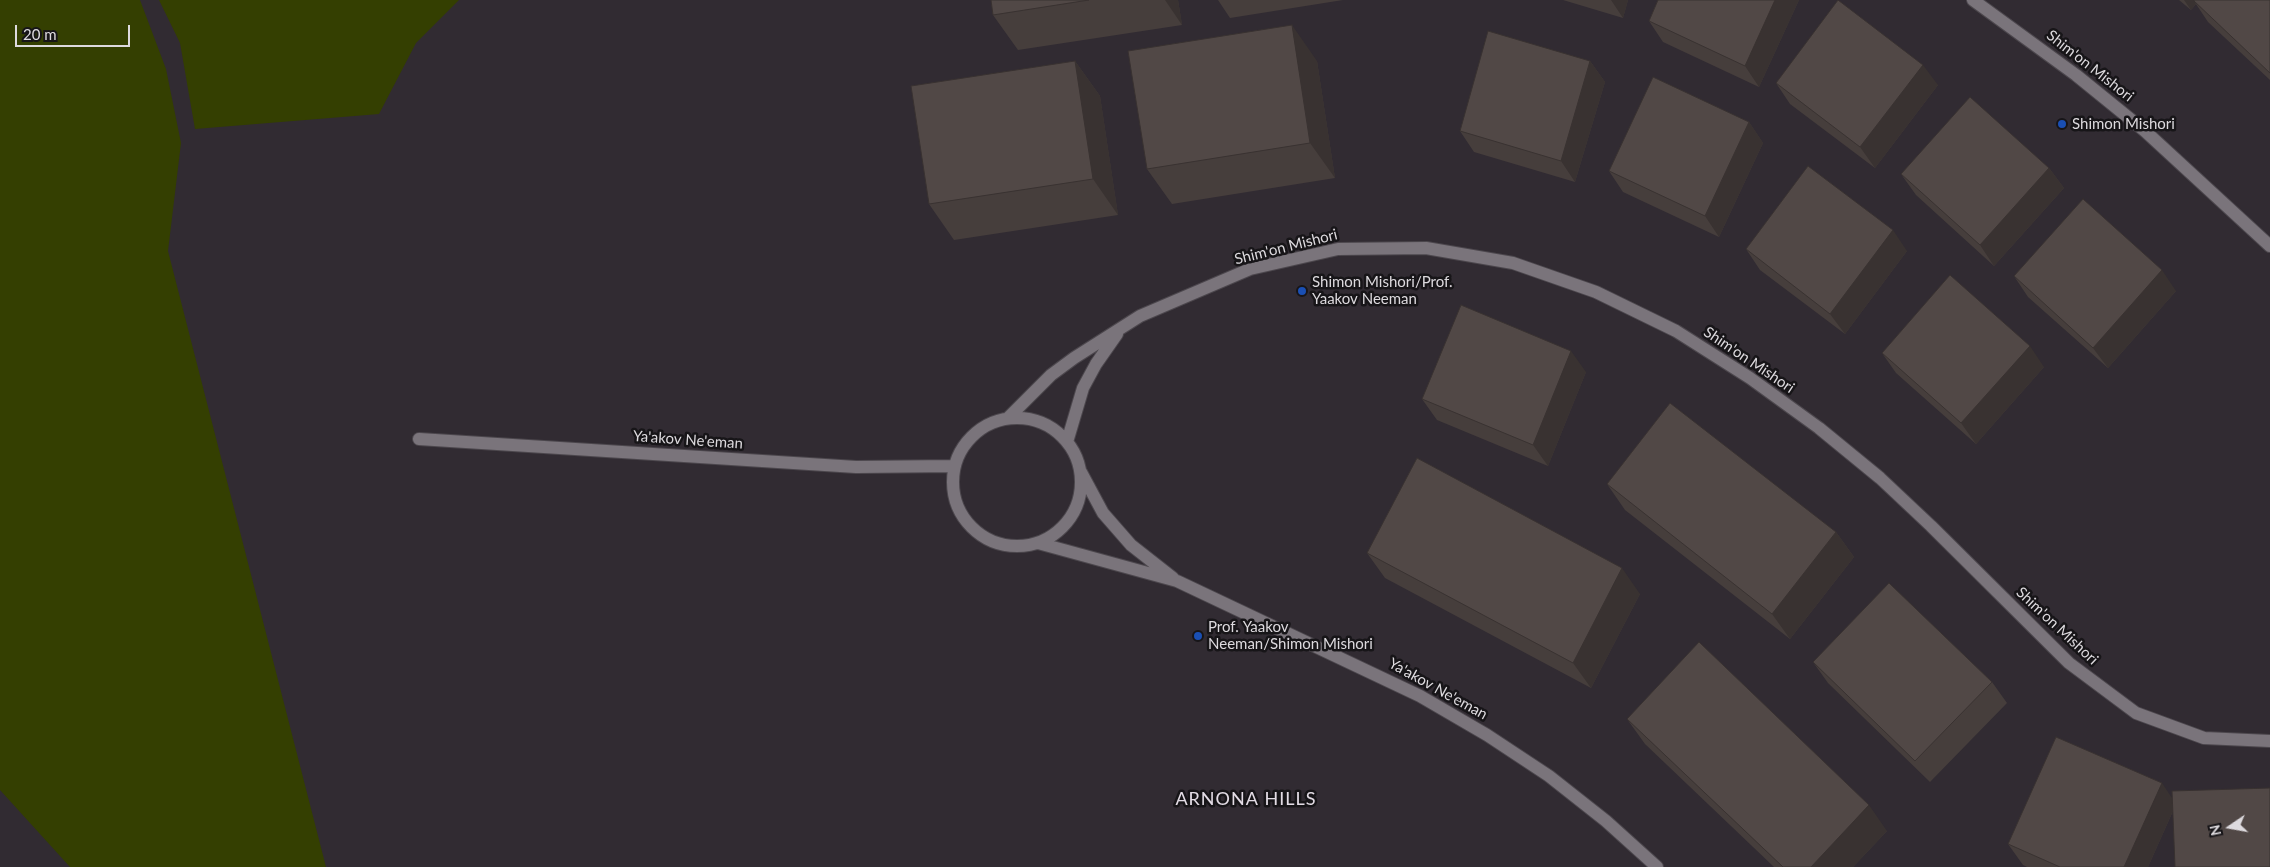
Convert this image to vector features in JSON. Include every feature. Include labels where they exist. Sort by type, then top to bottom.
[{"type":"street","name":"Shim'on Mishori","points":[[1976,1],[2076,75],[2145,131],[2270,246]]},
{"type":"street","name":"Shim'on Mishori","points":[[1008,418],[1051,375],[1122,328],[1149,312],[1250,269],[1338,249],[1426,248],[1513,263],[1596,292],[1676,331],[1750,378],[1819,428],[1880,478],[2069,663],[2136,714],[2204,738],[2270,741]]},
{"type":"street","name":"Shim'on Mishori","points":[[1067,442],[1083,388],[1096,364],[1122,328]]},
{"type":"street","points":[[1008,418],[1024,418],[1040,422],[1055,431],[1067,442],[1079,468],[1080,486],[1076,504],[1068,521],[1054,534],[1038,543],[1018,546],[999,544],[981,535],[967,522],[958,505],[953,486],[954,466],[962,449],[974,434],[990,424],[1008,418]]},
{"type":"street","name":"Ya'akov Ne'eman","points":[[419,439],[856,467],[954,466]]},
{"type":"street","name":"Ya'akov Ne'eman","points":[[1079,468],[1103,513],[1131,545],[1177,581]]},
{"type":"street","name":"Ya'akov Ne'eman","points":[[1038,543],[1177,581],[1383,677],[1462,720],[1549,776],[1606,821],[1657,867]]},
{"type":"green space","points":[[0,0],[140,0],[166,69],[181,143],[168,251],[326,867],[70,867],[0,790]]},
{"type":"green space","points":[[159,0],[459,0],[416,43],[379,114],[195,129],[180,43]]},
{"type":"building","points":[[991,0],[1089,0],[993,15]]},
{"type":"building","points":[[1658,0],[1775,0],[1745,66],[1649,21]]},
{"type":"building","points":[[1838,0],[1923,65],[1860,147],[1776,83]]},
{"type":"building","points":[[2270,0],[2270,73],[2194,1]]},
{"type":"building","points":[[1292,25],[1310,143],[1147,169],[1128,51]]},
{"type":"building","points":[[1488,31],[1590,61],[1561,161],[1460,131]]},
{"type":"building","points":[[1075,61],[1093,179],[929,204],[911,86]]},
{"type":"building","points":[[1653,77],[1749,122],[1705,216],[1609,171]]},
{"type":"building","points":[[1970,97],[2049,168],[1980,245],[1901,174]]},
{"type":"building","points":[[1808,166],[1893,230],[1830,314],[1746,249]]},
{"type":"building","points":[[2083,199],[2162,270],[2093,348],[2014,276]]},
{"type":"building","points":[[1950,275],[2030,346],[1961,423],[1882,353]]},
{"type":"building","points":[[1461,305],[1571,351],[1533,445],[1422,399]]},
{"type":"building","points":[[1670,403],[1836,532],[1772,614],[1607,484]]},
{"type":"building","points":[[1417,458],[1622,568],[1573,663],[1367,553]]},
{"type":"building","points":[[1889,583],[1992,682],[1915,761],[1813,662]]},
{"type":"building","points":[[1699,642],[1869,805],[1811,867],[1783,867],[1627,719]]},
{"type":"building","points":[[2056,737],[2162,783],[2124,867],[2060,867],[2008,844]]},
{"type":"building","points":[[2270,788],[2270,867],[2175,867],[2172,791]]},
{"type":"place","name":"Shimon Mishori","points":[[2062,124]]},
{"type":"place","name":"Shimon Mishori/Prof. Yaakov Neeman","points":[[1302,291]]},
{"type":"place","name":"Prof. Yaakov Neeman/Shimon Mishori","points":[[1198,636]]},
{"type":"district","name":"ARNONA HILLS","points":[[1246,799]]}]
